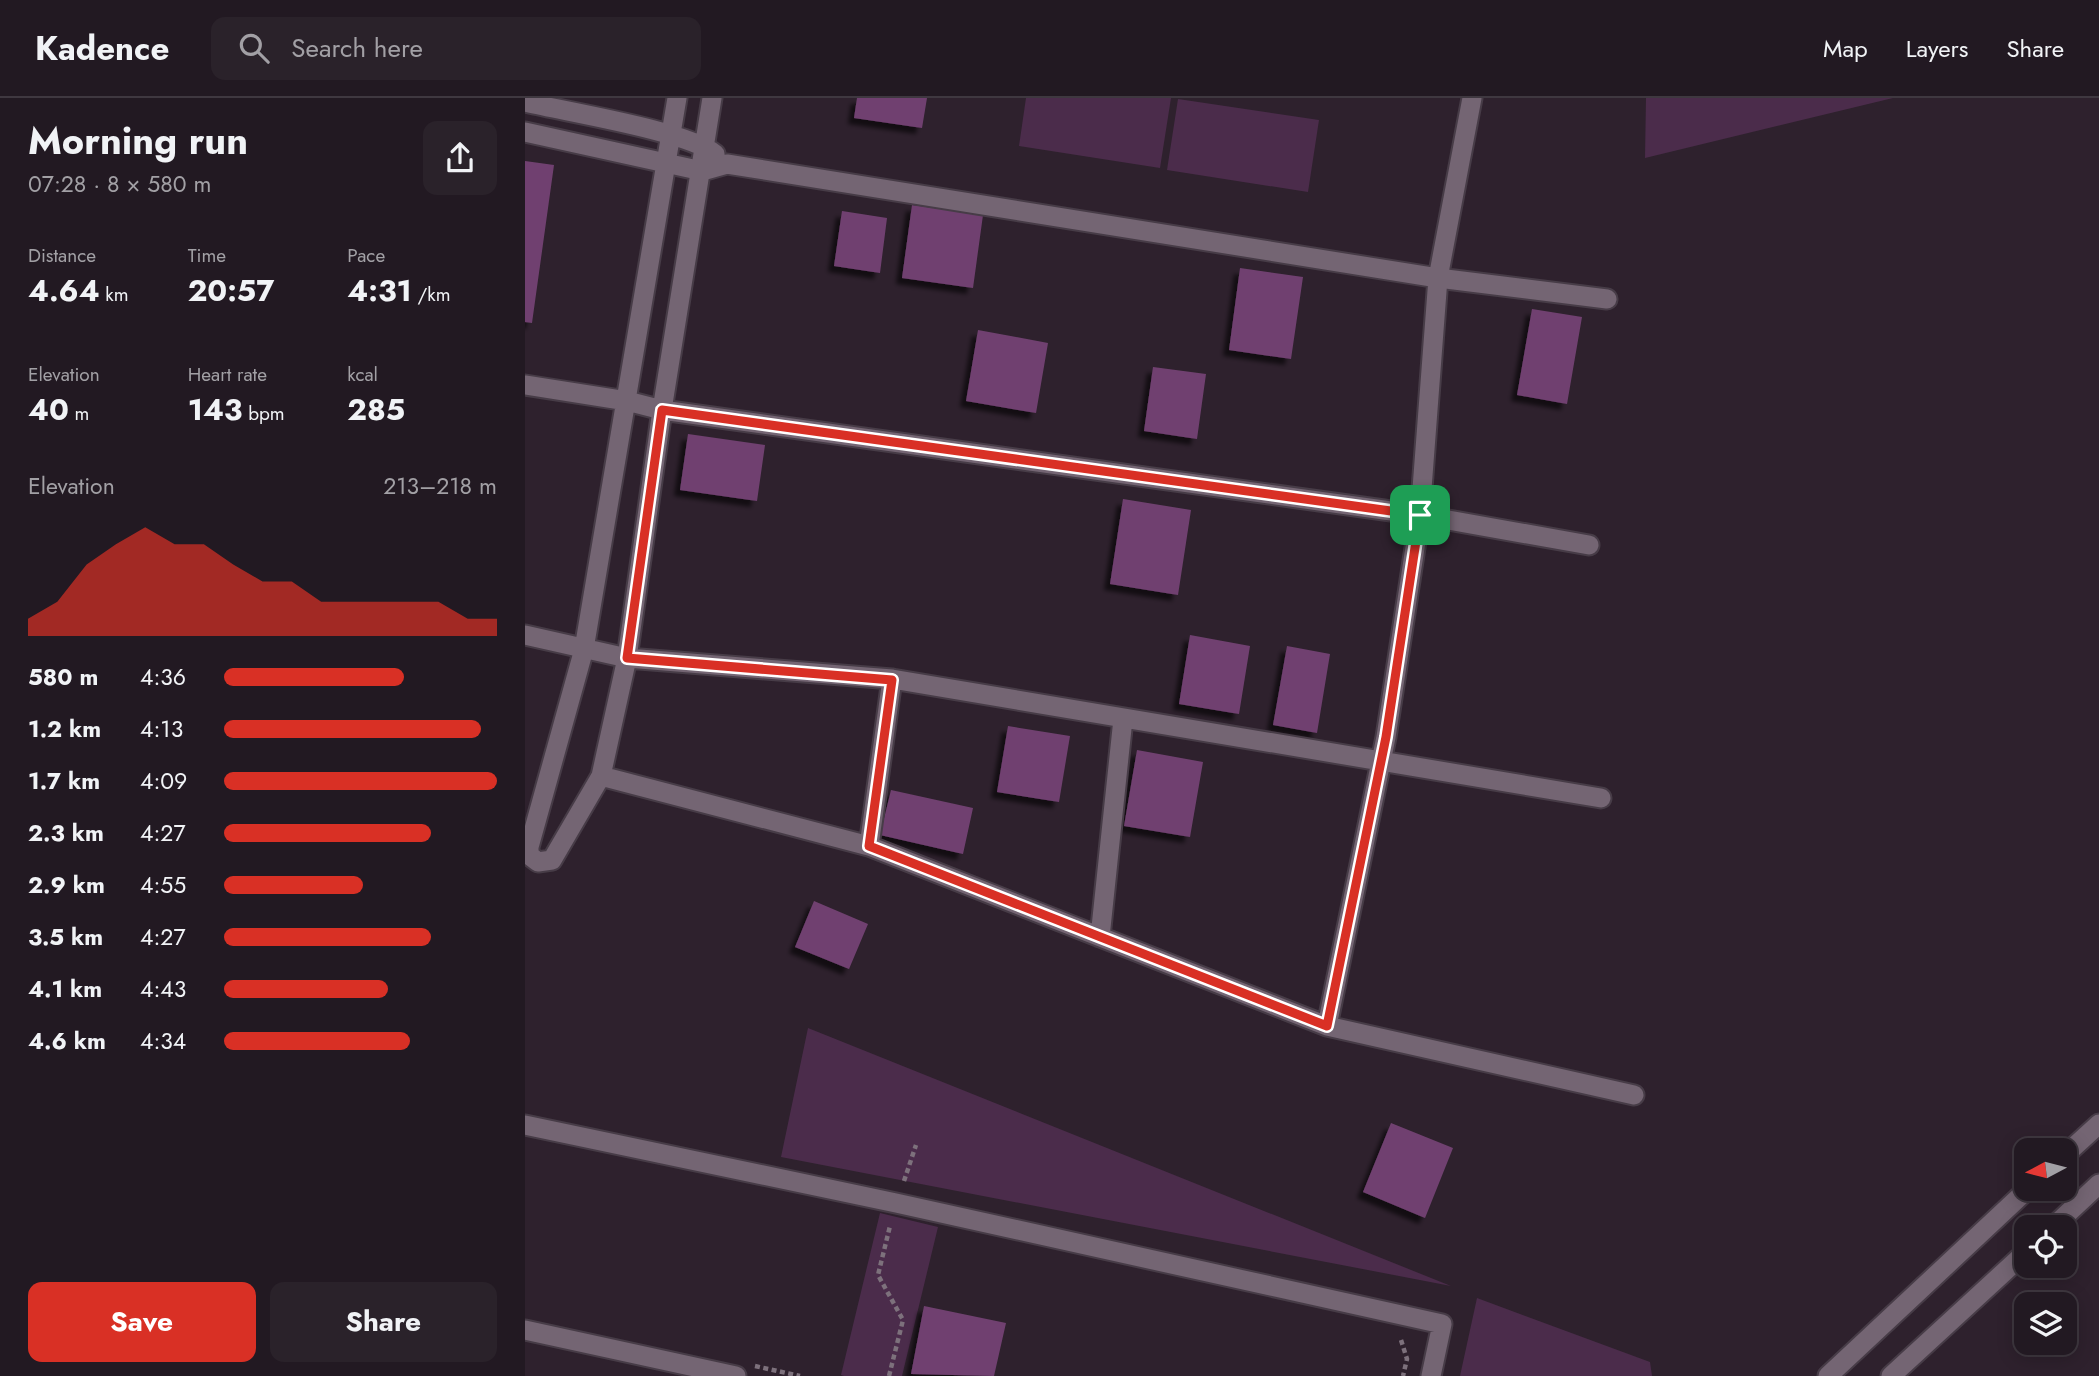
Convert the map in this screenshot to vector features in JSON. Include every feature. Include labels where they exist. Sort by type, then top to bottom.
[{"type":"street","points":[[677,98],[584,649],[529,847],[532,860],[552,860],[601,776],[627,658],[662,410],[712,98]]},
{"type":"street","points":[[1327,1026],[1380,762],[1420,515],[1438,278],[1472,98]]},
{"type":"street","points":[[525,102],[705,145],[727,164]]},
{"type":"street","points":[[525,132],[702,171],[727,164],[1438,278],[1607,299]]},
{"type":"street","points":[[525,385],[627,401],[662,410],[1420,515],[1589,545]]},
{"type":"street","points":[[525,635],[627,658],[892,680],[1601,798]]},
{"type":"street","points":[[869,846],[892,680]]},
{"type":"street","points":[[1100,937],[1123,719]]},
{"type":"street","points":[[601,776],[869,846],[1327,1026],[1634,1095]]},
{"type":"street","points":[[2077,1144],[2099,1124]]},
{"type":"street","points":[[525,1125],[896,1203],[1442,1324],[1430,1376]]},
{"type":"street","points":[[2066,1215],[2099,1184]]},
{"type":"street","points":[[1828,1376],[2015,1201]]},
{"type":"street","points":[[1891,1376],[2014,1263]]},
{"type":"street","points":[[525,1330],[736,1376]]},
{"type":"path","points":[[889,1376],[903,1320],[878,1275],[896,1203],[916,1145]]},
{"type":"shaded area","points":[[1026,98],[1171,98],[1160,168],[1019,146]]},
{"type":"shaded area","points":[[1646,98],[1893,98],[1645,158]]},
{"type":"shaded area","points":[[1178,99],[1319,120],[1308,192],[1167,170]]},
{"type":"shaded area","points":[[808,1028],[1451,1286],[781,1157]]},
{"type":"shaded area","points":[[880,1213],[938,1227],[902,1376],[844,1376],[841,1375]]},
{"type":"shaded area","points":[[1477,1298],[1650,1362],[1652,1376],[1460,1376]]},
{"type":"building","points":[[857,98],[927,98],[922,128],[854,118]]},
{"type":"building","points":[[525,161],[554,165],[532,323],[525,322]]},
{"type":"building","points":[[912,205],[983,215],[973,288],[902,278]]},
{"type":"building","points":[[842,211],[887,218],[880,273],[834,266]]},
{"type":"building","points":[[1240,268],[1303,277],[1291,359],[1229,350]]},
{"type":"building","points":[[1532,309],[1582,317],[1567,404],[1517,395]]},
{"type":"building","points":[[978,330],[1048,343],[1036,413],[966,401]]},
{"type":"building","points":[[1153,367],[1206,374],[1197,439],[1144,431]]},
{"type":"building","points":[[688,434],[765,445],[757,501],[680,490]]},
{"type":"building","points":[[1123,499],[1191,510],[1178,595],[1110,584]]},
{"type":"building","points":[[1190,635],[1250,646],[1239,714],[1179,704]]},
{"type":"building","points":[[1287,646],[1330,654],[1317,733],[1273,725]]},
{"type":"building","points":[[1008,726],[1070,736],[1059,802],[997,792]]},
{"type":"building","points":[[1137,750],[1203,762],[1190,837],[1124,826]]},
{"type":"building","points":[[891,790],[973,808],[963,854],[880,835]]},
{"type":"building","points":[[814,901],[868,924],[849,969],[795,947]]},
{"type":"building","points":[[1391,1123],[1453,1148],[1425,1218],[1363,1192]]},
{"type":"building","points":[[924,1306],[1006,1323],[994,1376],[911,1374]]},
{"type":"route","points":[[662,410],[1420,515],[1386,737],[1327,1026],[869,846],[892,680],[627,658],[662,410]]}]
